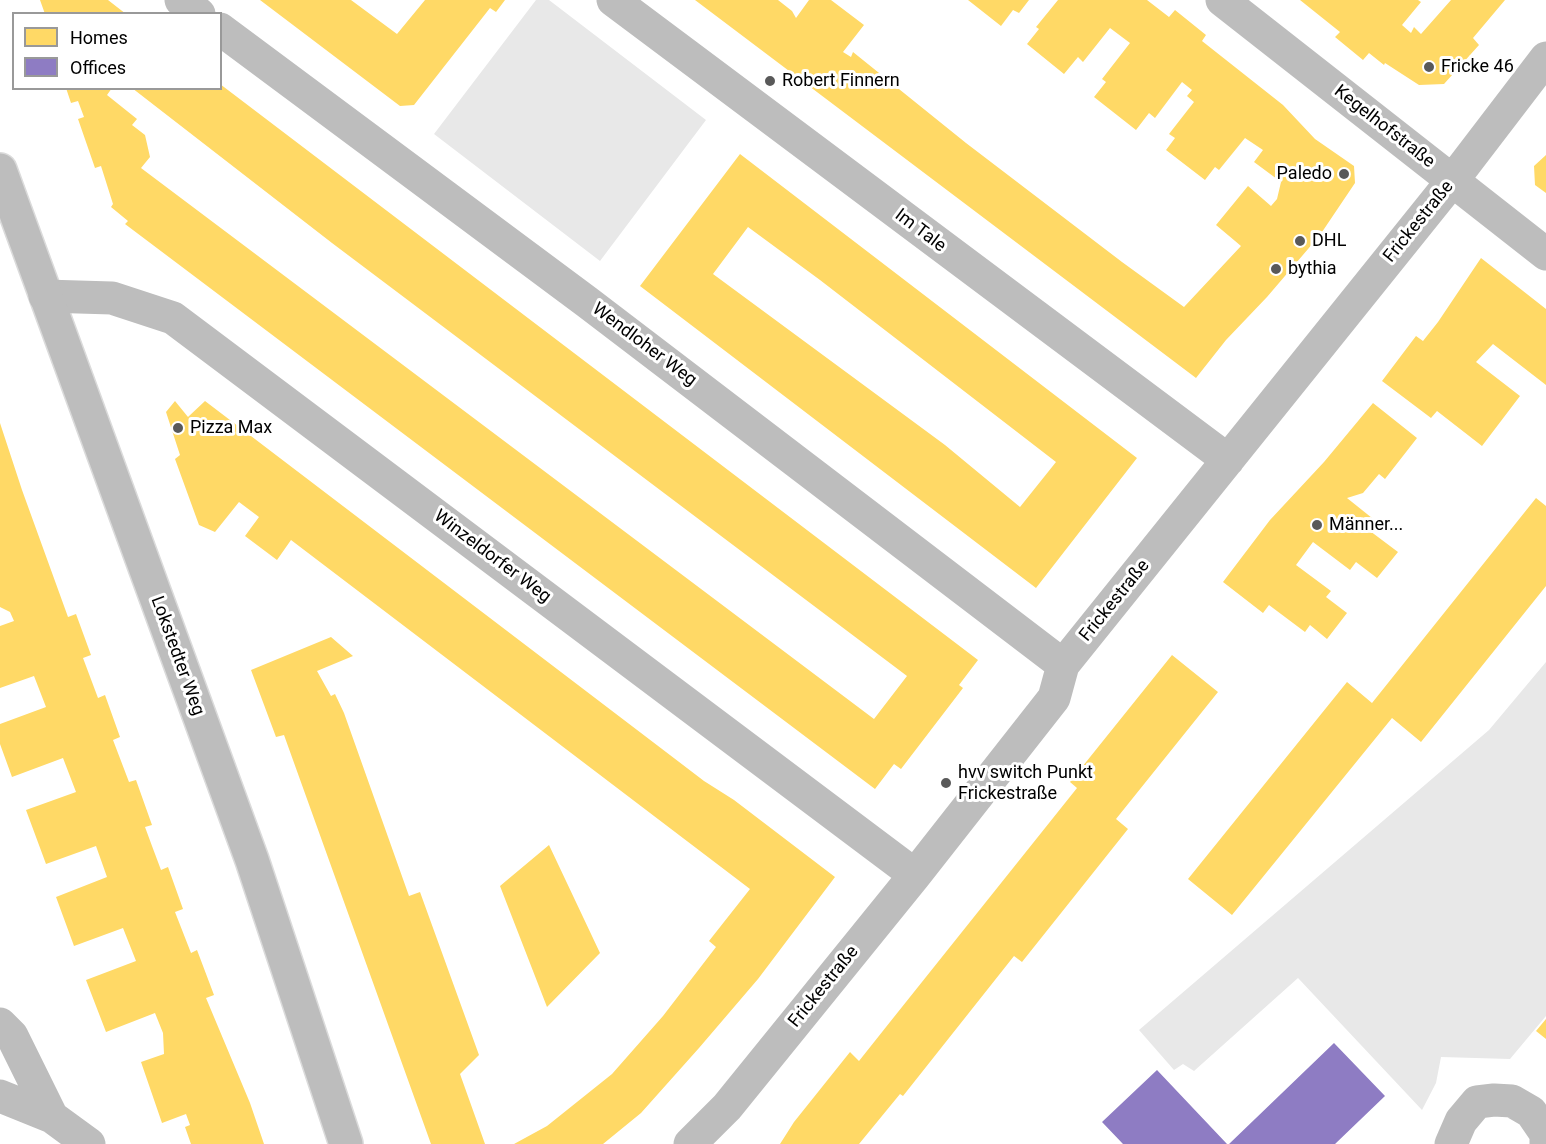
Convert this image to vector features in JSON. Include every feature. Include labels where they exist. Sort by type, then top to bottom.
[{"type":"street","points":[[181,0],[196,12]]},
{"type":"street","name":"Im Tale","points":[[613,0],[1228,460]]},
{"type":"street","name":"Kegelhofstraße","points":[[1222,0],[1546,254]]},
{"type":"street","name":"Wendloher Weg","points":[[222,30],[578,295],[1063,665]]},
{"type":"street","name":"Frickestraße","points":[[690,1144],[727,1107],[915,875],[1054,698],[1063,665],[1452,181],[1546,58]]},
{"type":"street","name":"Lokstedter Weg","points":[[0,170],[252,860],[346,1144]]},
{"type":"street","name":"Winzeldorfer Weg","points":[[45,296],[112,298],[173,318],[915,875]]},
{"type":"street","points":[[0,1024],[12,1036],[52,1117]]},
{"type":"street","points":[[0,1096],[52,1117],[89,1144]]},
{"type":"street","points":[[1451,1144],[1461,1121],[1477,1102],[1494,1100],[1512,1101],[1531,1112],[1545,1134],[1546,1144]]},
{"type":"shaded area","points":[[536,0],[549,0],[706,120],[600,261],[434,134]]},
{"type":"shaded area","points":[[1546,662],[1546,1016],[1510,1059],[1441,1057],[1436,1083],[1422,1110],[1298,978],[1194,1071],[1183,1064],[1174,1070],[1139,1030],[1489,730]]},
{"type":"building: Homes","points":[[40,0],[108,0],[123,12],[44,12]]},
{"type":"building: Homes","points":[[260,0],[351,0],[397,34],[425,0],[505,0],[496,12],[490,8],[414,105],[400,106]]},
{"type":"building: Homes","points":[[695,0],[778,0],[792,11],[796,18],[809,0],[831,0],[864,25],[843,52],[851,57],[853,52],[966,143],[1184,307],[1241,246],[1216,225],[1248,186],[1271,206],[1277,199],[1281,182],[1254,162],[1263,150],[1245,138],[1219,170],[1215,167],[1205,180],[1166,150],[1175,138],[1169,134],[1194,102],[1187,96],[1192,90],[1182,82],[1155,118],[1149,113],[1136,130],[1094,97],[1106,82],[1102,79],[1130,43],[1110,28],[1083,62],[1078,57],[1064,74],[1027,44],[1039,29],[1036,27],[1058,0],[1147,0],[1169,17],[1175,10],[1206,35],[1202,41],[1283,105],[1315,139],[1354,166],[1355,183],[1320,235],[1267,297],[1226,340],[1196,378]]},
{"type":"building: Homes","points":[[968,0],[1029,0],[1019,13],[1013,10],[1001,26]]},
{"type":"building: Homes","points":[[1300,0],[1418,0],[1421,2],[1402,25],[1411,33],[1414,27],[1421,34],[1451,0],[1505,0],[1473,38],[1479,45],[1444,84],[1419,85],[1385,63],[1384,65],[1369,53],[1363,60],[1335,37],[1340,32]]},
{"type":"building: Homes","points":[[222,86],[978,660],[959,685],[963,688],[901,769],[894,764],[875,789],[125,224],[128,221],[111,207],[113,204],[101,166],[95,168],[78,119],[84,117],[78,101],[71,103],[67,90],[111,90],[107,95],[137,119],[132,125],[145,135],[150,157],[141,168],[874,719],[907,676],[332,243],[135,90],[222,90]]},
{"type":"building: Homes","points":[[740,154],[1137,458],[1036,588],[640,286]],"holes":[[[748,227],[1056,462],[1020,507],[945,445],[713,274]]]},
{"type":"building: Homes","points":[[1546,155],[1546,193],[1535,185],[1534,166]]},
{"type":"building: Homes","points":[[1481,258],[1546,309],[1546,385],[1493,344],[1476,362],[1520,396],[1482,446],[1437,411],[1431,418],[1382,381],[1416,336],[1423,341]]},
{"type":"building: Homes","points":[[175,401],[188,417],[205,401],[704,781],[734,800],[835,877],[758,979],[699,1048],[641,1113],[603,1144],[514,1144],[547,1126],[612,1074],[663,1016],[716,947],[709,941],[750,889],[291,540],[277,560],[245,536],[259,517],[239,502],[215,532],[199,525],[175,459],[180,455],[166,412]]},
{"type":"building: Homes","points":[[1373,403],[1417,438],[1385,479],[1379,474],[1363,493],[1347,498],[1377,522],[1370,531],[1398,552],[1377,578],[1356,562],[1350,570],[1313,542],[1296,565],[1331,591],[1326,597],[1347,613],[1327,639],[1310,625],[1305,632],[1269,605],[1263,613],[1223,582],[1270,520],[1324,462]]},
{"type":"building: Homes","points":[[0,423],[68,617],[76,614],[91,655],[83,658],[98,698],[105,695],[120,737],[113,740],[129,782],[136,780],[152,825],[145,827],[161,870],[168,867],[183,909],[175,912],[191,953],[197,950],[214,995],[206,998],[250,1103],[264,1144],[191,1144],[185,1127],[190,1125],[186,1114],[162,1123],[141,1062],[164,1054],[163,1033],[155,1013],[106,1032],[86,980],[136,961],[123,928],[74,946],[56,897],[107,877],[96,846],[46,864],[26,810],[76,792],[63,758],[12,777],[0,744],[0,724],[46,707],[34,676],[0,688],[0,626],[14,621],[10,612],[0,607]]},
{"type":"building: Homes","points":[[1536,498],[1546,506],[1546,586],[1421,742],[1392,718],[1232,915],[1188,879],[1347,682],[1372,703]]},
{"type":"building: Homes","points":[[331,637],[353,656],[317,671],[331,696],[335,694],[344,713],[409,896],[420,892],[479,1055],[460,1074],[485,1144],[431,1144],[284,735],[276,737],[251,670]]},
{"type":"building: Homes","points":[[1172,655],[1218,692],[1116,819],[1128,829],[1022,962],[1014,956],[903,1096],[900,1094],[859,1144],[780,1144],[794,1122],[850,1052],[859,1061],[1077,788],[1070,782]]},
{"type":"building: Homes","points":[[549,845],[600,953],[547,1007],[500,886]]},
{"type":"building: Homes","points":[[1546,1019],[1546,1039],[1536,1031]]},
{"type":"building: Offices","points":[[1334,1043],[1385,1096],[1335,1144],[1229,1144]]},
{"type":"building: Offices","points":[[1157,1070],[1227,1144],[1123,1144],[1102,1122]]},
{"type":"place","name":"Fricke 46","points":[[1429,67]]},
{"type":"place","name":"Robert Finnern","points":[[770,81]]},
{"type":"place","name":"Paledo","points":[[1344,174]]},
{"type":"place","name":"DHL","points":[[1300,241]]},
{"type":"place","name":"bythia","points":[[1276,269]]},
{"type":"place","name":"Pizza Max","points":[[178,428]]},
{"type":"place","name":"Männer...","points":[[1317,525]]},
{"type":"place","name":"hvv switch Punkt Frickestraße","points":[[946,783]]}]
